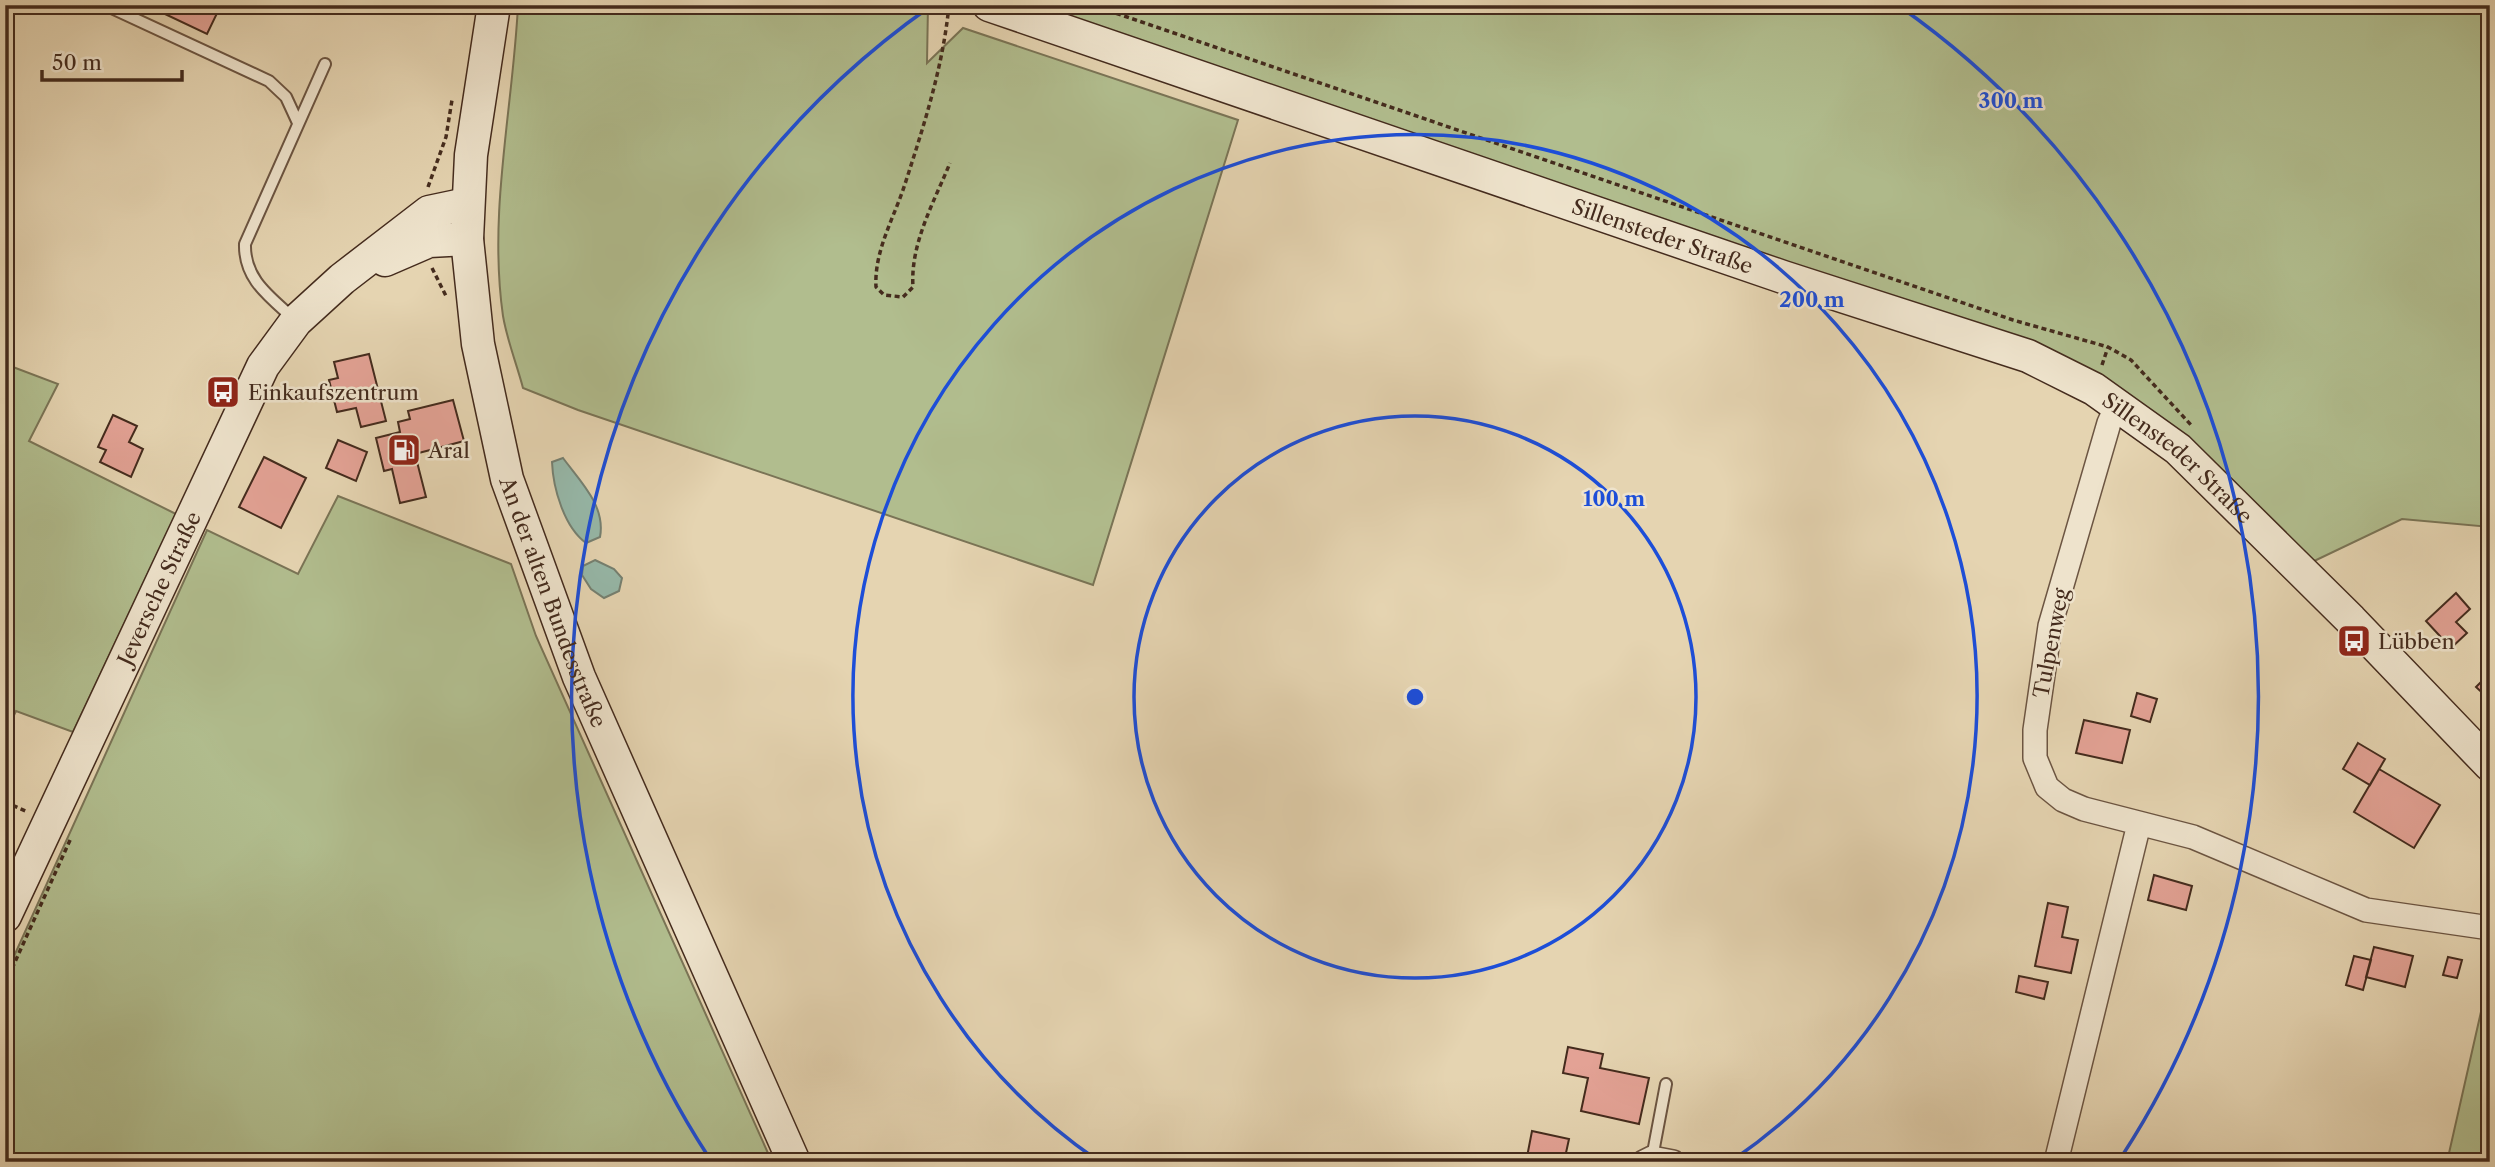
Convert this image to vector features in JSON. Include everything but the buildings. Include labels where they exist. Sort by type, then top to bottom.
[{"type":"street","name":"An der alten Bundesstraße","points":[[494,5],[478,102],[467,204],[467,239],[473,310],[494,423],[508,479],[541,579],[579,677],[794,1162]]},
{"type":"street","name":"Sillensteder Straße","points":[[989,5],[1770,272],[2028,356],[2118,403],[2178,449],[2351,620],[2490,765]]},
{"type":"street","name":"Jeversche Straße","points":[[5,916],[242,404],[263,366],[296,320],[342,279],[429,212],[467,204]]},
{"type":"street","name":"Jeversche Straße","points":[[342,279],[429,241],[467,239]]},
{"type":"street","name":"Tulpenweg","points":[[2118,403],[2109,423],[2050,626],[2035,730],[2035,758],[2047,787],[2063,800],[2084,809],[2193,838],[2366,909],[2490,928]]},
{"type":"street","points":[[2056,1162],[2139,824]]},
{"type":"lane","points":[[106,5],[269,81],[286,97],[298,122]]},
{"type":"lane","points":[[296,320],[256,282],[244,260],[245,244],[325,64]]},
{"type":"lane","points":[[1656,1160],[1666,1084]]},
{"type":"path","points":[[949,5],[945,46],[921,136],[879,252],[876,287],[884,295],[903,297],[913,287],[912,270],[921,234],[950,163]]},
{"type":"path","points":[[429,212],[428,184],[446,137],[452,99]]},
{"type":"green space","points":[[518,5],[928,5],[927,63],[963,28],[1238,120],[1093,585],[578,410],[523,388],[503,316],[498,238]]},
{"type":"green space","points":[[1016,5],[2490,5],[2490,527],[2402,519],[2310,563],[2101,384]]},
{"type":"green space","points":[[5,364],[58,384],[29,441],[176,514],[73,732],[16,711],[5,734]]},
{"type":"green space","points":[[338,496],[511,564],[536,636],[772,1162],[5,1162],[5,976],[207,530],[298,574]]},
{"type":"green space","points":[[2490,972],[2490,1162],[2447,1162]]},
{"type":"shaded area","points":[[563,458],[590,494],[599,515],[600,537],[586,543],[572,527],[557,495],[552,462]]},
{"type":"shaded area","points":[[595,560],[614,569],[622,578],[619,591],[604,598],[591,589],[582,575],[583,566]]},
{"type":"place","name":"Einkaufszentrum","points":[[223,392]]},
{"type":"place","name":"Aral","points":[[404,450]]},
{"type":"place","name":"Lübben","points":[[2354,641]]}]
